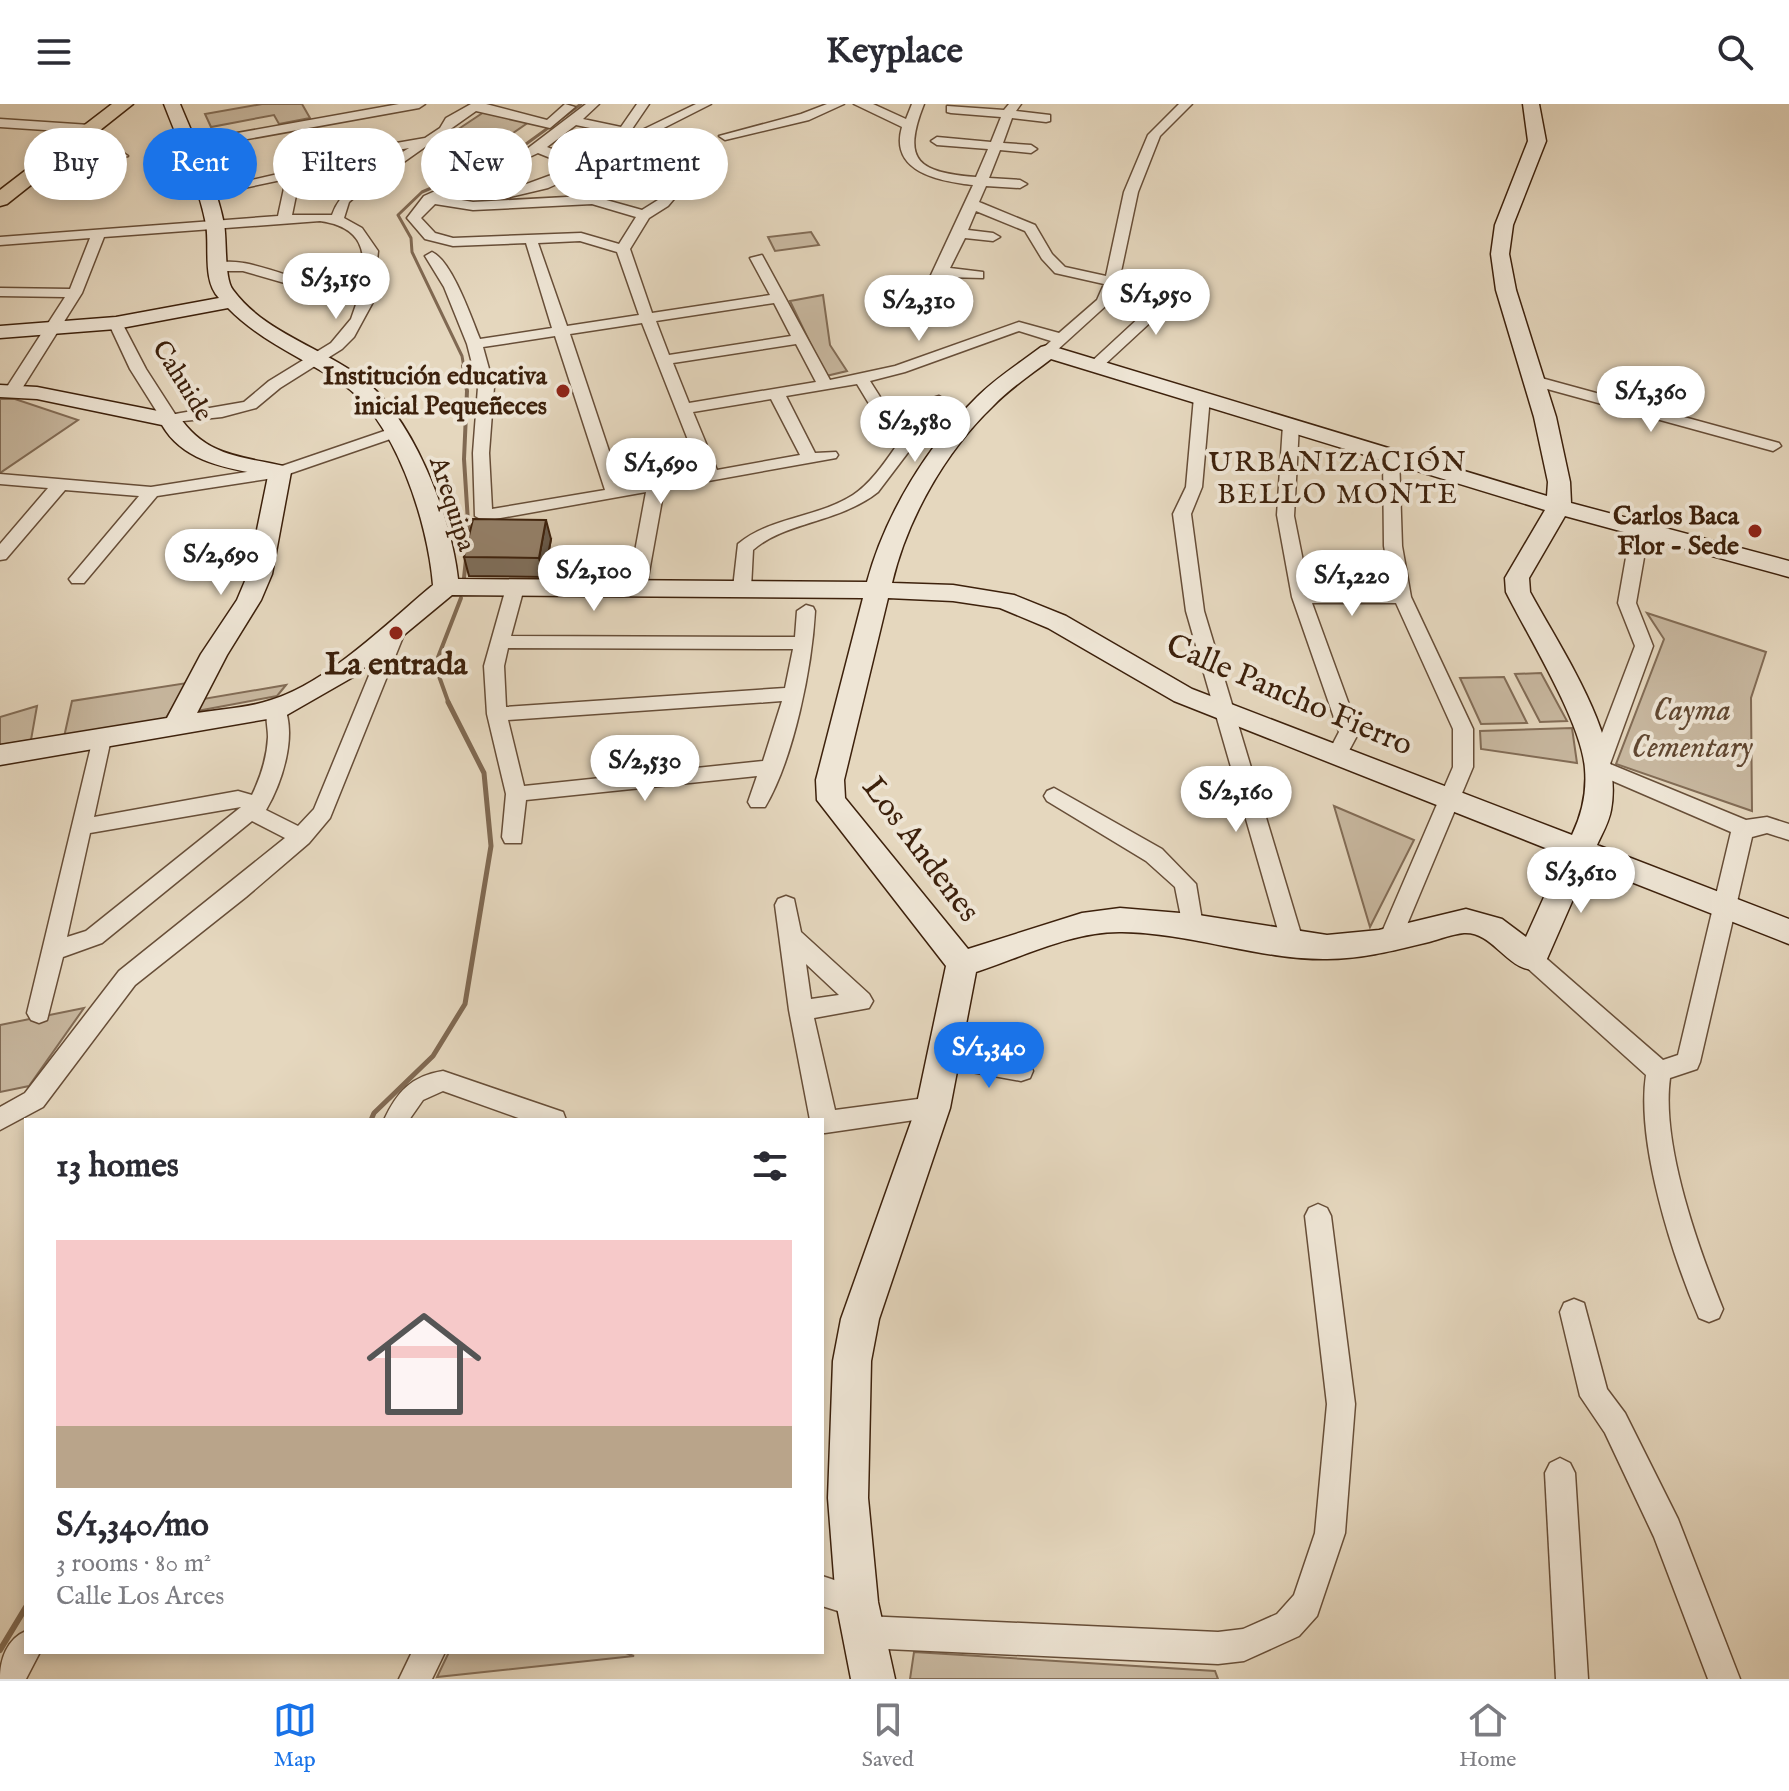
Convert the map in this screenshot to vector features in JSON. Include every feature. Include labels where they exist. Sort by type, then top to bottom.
[{"type":"main road","points":[[81,128],[103,104]]},
{"type":"main road","points":[[81,128],[124,104]]},
{"type":"main road","points":[[0,185],[24,169]]},
{"type":"main road","points":[[0,200],[24,177]]},
{"type":"street","name":"Arequipa","points":[[172,104],[181,128]]},
{"type":"street","points":[[257,132],[419,104]]},
{"type":"street","points":[[446,128],[450,121],[476,106],[550,124],[573,104]]},
{"type":"street","points":[[532,151],[593,104]]},
{"type":"street","points":[[626,128],[643,104]]},
{"type":"street","points":[[656,128],[705,104]]},
{"type":"street","points":[[728,135],[805,117],[838,104]]},
{"type":"street","points":[[860,104],[880,110],[906,124]]},
{"type":"street","points":[[918,104],[906,124],[904,146],[906,157],[914,164],[942,176],[1020,184]]},
{"type":"street","points":[[880,590],[888,549],[933,464],[985,401],[1103,302],[1112,281],[1131,192],[1154,135],[1186,104]]},
{"type":"street","points":[[1531,104],[1537,141],[1504,225],[1500,254],[1506,290],[1534,381],[1559,482],[1559,507],[1517,578],[1518,592],[1599,734]]},
{"type":"street","points":[[951,109],[1012,109],[1046,118]]},
{"type":"street","points":[[923,308],[960,233],[1012,109]]},
{"type":"street","points":[[327,119],[334,128]]},
{"type":"street","points":[[572,120],[614,128]]},
{"type":"street","points":[[3,126],[81,128]]},
{"type":"street","points":[[937,141],[1031,149]]},
{"type":"street","points":[[337,219],[343,201],[352,192],[421,146]]},
{"type":"street","points":[[537,148],[548,152]]},
{"type":"street","points":[[473,206],[548,183]]},
{"type":"street","name":"Arequipa","points":[[208,200],[215,225],[221,289],[231,301],[271,334],[351,380],[381,406],[422,486],[442,547],[446,587]]},
{"type":"street","points":[[285,217],[289,200]]},
{"type":"street","points":[[428,200],[414,218],[437,240],[581,237],[623,249]]},
{"type":"street","points":[[435,200],[473,206],[593,200],[644,215]]},
{"type":"street","points":[[623,249],[644,215],[666,200]]},
{"type":"street","points":[[971,204],[1030,228],[1044,257],[1057,271],[1112,281]]},
{"type":"street","points":[[0,241],[285,217],[337,219],[354,228],[368,244],[371,260],[357,326],[336,349],[268,388],[250,404],[170,420],[6,391],[75,293],[98,235]]},
{"type":"street","points":[[960,233],[993,237]]},
{"type":"street","points":[[532,244],[615,493]]},
{"type":"street","points":[[623,249],[647,318],[711,476]]},
{"type":"street","points":[[432,256],[451,287],[475,344],[486,387],[481,453],[484,516],[830,455]]},
{"type":"street","points":[[757,258],[825,385]]},
{"type":"street","points":[[217,267],[244,267],[309,286],[366,293]]},
{"type":"street","points":[[941,272],[978,275]]},
{"type":"street","points":[[1096,365],[1162,304],[1174,278]]},
{"type":"street","points":[[0,292],[75,293]]},
{"type":"street","points":[[475,344],[778,298]]},
{"type":"street","points":[[0,332],[50,331],[116,324],[231,301]]},
{"type":"street","name":"Cahuide","points":[[116,324],[138,369],[181,438],[204,453],[278,471]]},
{"type":"street","points":[[683,409],[861,379],[900,369],[1019,326],[1096,365],[1559,507],[1789,569]]},
{"type":"street","points":[[664,360],[800,339]]},
{"type":"street","points":[[861,379],[883,414],[919,425]]},
{"type":"street","points":[[1534,381],[1773,446]]},
{"type":"street","points":[[776,393],[810,459]]},
{"type":"street","points":[[1202,397],[1194,487],[1182,514],[1195,611],[1293,944]]},
{"type":"street","points":[[735,588],[744,548],[758,536],[860,500],[875,487],[879,477],[939,401]]},
{"type":"street","points":[[1291,425],[1287,517],[1301,597],[1349,732],[1337,755]]},
{"type":"street","points":[[0,479],[151,492],[220,479],[242,480],[396,432]]},
{"type":"street","points":[[1390,939],[1463,767],[1463,729],[1402,597],[1393,546],[1391,455]]},
{"type":"street","points":[[176,727],[214,654],[249,600],[260,574],[278,471]]},
{"type":"street","points":[[0,555],[61,484]]},
{"type":"street","points":[[637,589],[656,486]]},
{"type":"street","points":[[78,579],[151,492]]},
{"type":"street","points":[[1532,959],[1597,812],[1599,734],[1644,646],[1627,603],[1640,529]]},
{"type":"street","points":[[0,755],[276,709],[307,696],[333,680],[446,587]]},
{"type":"street","name":"Calle Pancho Fierro","points":[[446,587],[880,590],[953,593],[1005,601],[1057,622],[1183,695],[1789,932]]},
{"type":"street","points":[[513,837],[516,794],[497,714],[494,666],[515,588]]},
{"type":"street","name":"Los Andenes","points":[[880,590],[830,780],[831,800],[962,964]]},
{"type":"street","points":[[1301,597],[1402,597]]},
{"type":"street","points":[[758,802],[793,694],[805,643],[806,611]]},
{"type":"street","points":[[0,1119],[34,1100],[127,978],[301,837],[323,813],[398,627]]},
{"type":"street","points":[[500,642],[805,643]]},
{"type":"street","points":[[497,714],[793,694]]},
{"type":"street","points":[[53,951],[94,937],[255,808],[273,771],[278,738],[276,709]]},
{"type":"street","points":[[39,1013],[101,739]]},
{"type":"street","points":[[516,794],[771,767]]},
{"type":"street","points":[[1599,767],[1743,828],[1767,825],[1789,832]]},
{"type":"street","points":[[1054,796],[1154,855],[1185,884],[1192,926]]},
{"type":"street","points":[[81,827],[238,799],[301,837]]},
{"type":"street","points":[[1659,1071],[1688,1062],[1743,828]]},
{"type":"street","points":[[786,905],[801,1010],[822,1118]]},
{"type":"street","points":[[873,1679],[848,1608],[852,1361],[860,1319],[933,1108],[962,964],[1100,921],[1192,926],[1293,944],[1356,946],[1466,921],[1491,927],[1659,1071]]},
{"type":"street","points":[[793,938],[861,1001],[801,1010]]},
{"type":"street","points":[[944,1057],[1021,1071]]},
{"type":"street","points":[[1659,1071],[1655,1102],[1665,1158],[1694,1271],[1709,1309]]},
{"type":"street","points":[[397,1118],[416,1089],[429,1082],[443,1081],[548,1118]]},
{"type":"street","points":[[824,1122],[933,1108]]},
{"type":"street","points":[[848,1608],[1218,1648],[1244,1645],[1288,1625],[1306,1605],[1330,1533],[1341,1404],[1318,1216]]},
{"type":"street","points":[[1574,1312],[1594,1396],[1615,1423],[1667,1530],[1724,1679]]},
{"type":"street","points":[[1560,1473],[1572,1679]]},
{"type":"street","points":[[8,1679],[24,1651]]},
{"type":"green space","points":[[262,104],[302,104],[310,118],[279,124],[274,115],[211,127],[205,114]]},
{"type":"green space","points":[[484,112],[529,122],[520,128],[460,128]]},
{"type":"green space","points":[[811,232],[819,245],[775,251],[768,237]]},
{"type":"green space","points":[[823,295],[830,345],[847,371],[826,376],[790,301]]},
{"type":"green space","points":[[0,399],[15,399],[78,420],[0,473]]},
{"type":"green space","name":"Cayma Cementary","points":[[1647,613],[1766,652],[1751,698],[1752,811],[1616,764],[1664,639]]},
{"type":"green space","points":[[1541,673],[1567,721],[1540,722],[1515,674]]},
{"type":"green space","points":[[1504,677],[1527,723],[1481,724],[1460,678]]},
{"type":"green space","points":[[187,683],[163,723],[64,737],[72,701]]},
{"type":"green space","points":[[286,685],[277,696],[197,711],[197,700]]},
{"type":"green space","points":[[37,706],[31,740],[0,745],[0,717]]},
{"type":"green space","points":[[1572,728],[1577,763],[1481,749],[1480,731]]},
{"type":"green space","points":[[1334,806],[1414,840],[1370,927]]},
{"type":"green space","points":[[84,1008],[29,1086],[0,1092],[0,1025]]},
{"type":"green space","points":[[914,1652],[1215,1671],[1218,1679],[910,1679]]},
{"type":"green space","points":[[448,1654],[634,1656],[437,1677]]},
{"type":"building","points":[[473,519],[546,520],[539,558],[464,557]]},
{"type":"waterway","points":[[464,368],[462,356],[412,252],[411,238],[398,215],[422,192],[515,152],[581,104]]},
{"type":"waterway","points":[[463,366],[467,391],[464,459],[469,538]]},
{"type":"waterway","points":[[464,578],[466,559]]},
{"type":"waterway","points":[[449,704],[435,665],[461,598]]},
{"type":"waterway","points":[[372,1118],[433,1056],[465,1004],[491,846],[484,773],[449,704]]},
{"type":"waterway","points":[[0,1650],[24,1610]]},
{"type":"place","name":"Institución educativa inicial Pequeñeces","points":[[563,391]]},
{"type":"place","name":"Carlos Baca Flor - Sede","points":[[1755,531]]},
{"type":"place","name":"La entrada","points":[[396,633]]},
{"type":"district","name":"URBANIZACIÓN BELLO MONTE","points":[[1338,479]]}]
